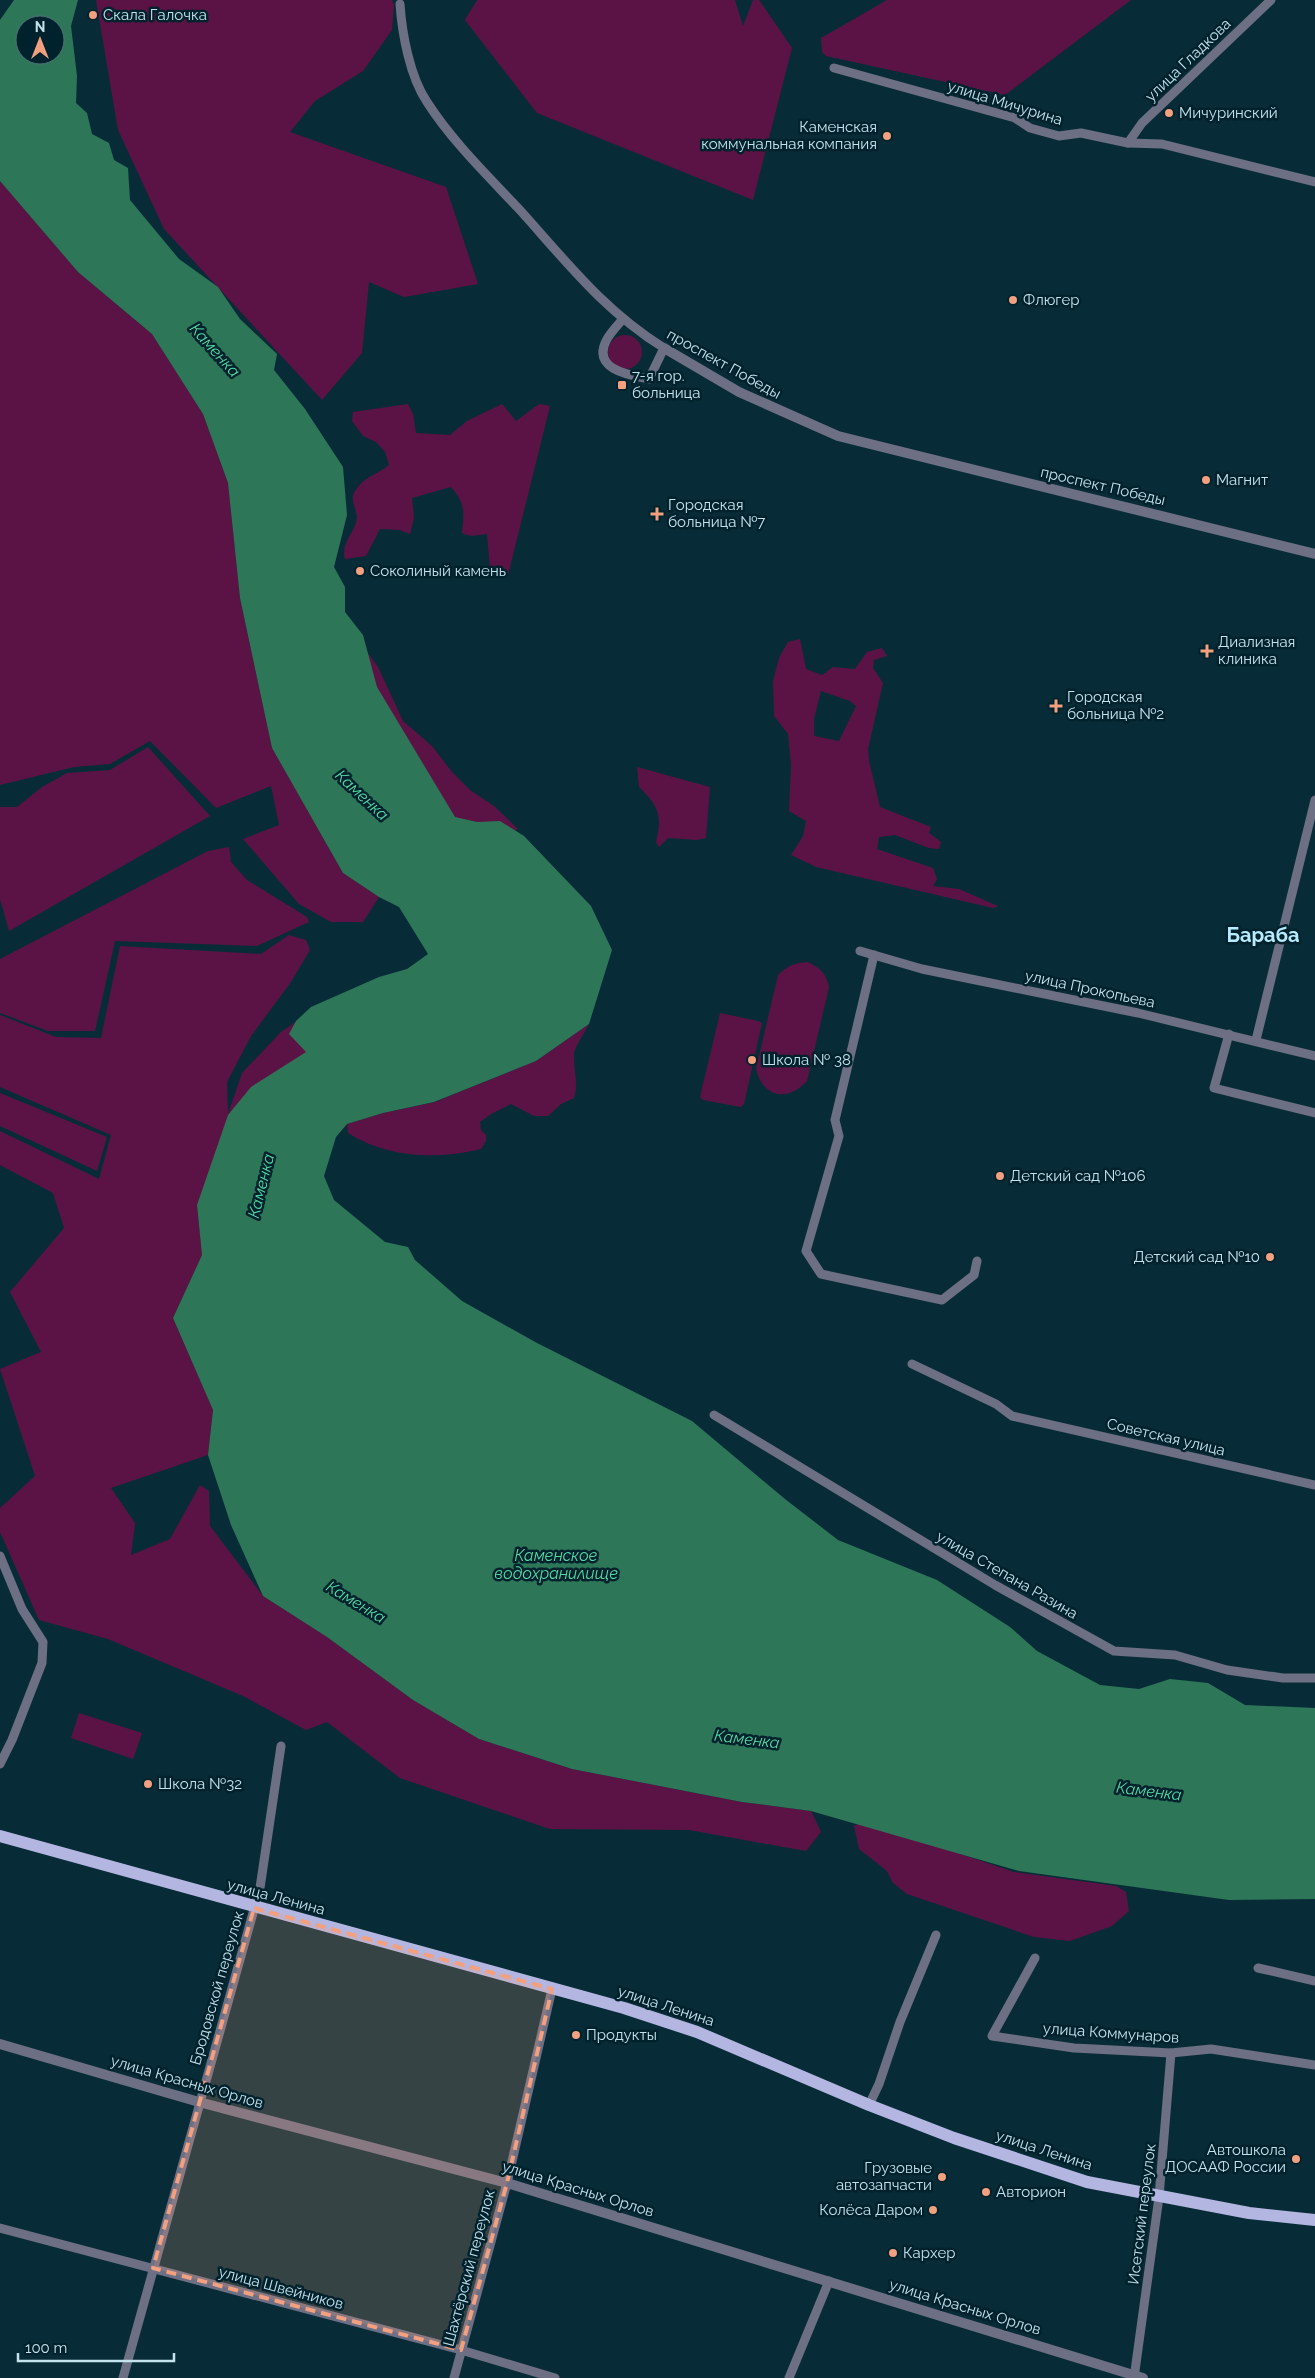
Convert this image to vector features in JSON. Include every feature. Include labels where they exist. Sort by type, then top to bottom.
[{"type":"main road","name":"улица Ленина","points":[[0,1836],[254,1908],[624,2008],[697,2032],[869,2105],[954,2138],[1087,2182],[1249,2214],[1315,2220]]},
{"type":"street","name":"улица Гладкова","points":[[1128,143],[1142,123],[1271,0]]},
{"type":"street","name":"проспект Победы","points":[[400,4],[401,21],[410,62],[426,101],[466,151],[579,277],[622,319],[664,348],[765,405],[838,436],[1315,554]]},
{"type":"street","name":"улица Мичурина","points":[[834,68],[1016,118],[1030,128],[1059,136],[1081,133],[1128,143],[1162,144],[1315,182]]},
{"type":"street","points":[[622,319],[606,340],[603,349],[604,358],[608,366],[616,371],[649,379],[664,348]]},
{"type":"street","points":[[1256,1040],[1315,800]]},
{"type":"street","name":"улица Прокопьева","points":[[860,951],[922,969],[1138,1013],[1256,1040],[1315,1056]]},
{"type":"street","points":[[874,955],[835,1120],[839,1136],[806,1251],[821,1274],[865,1286],[942,1300],[974,1275],[977,1261]]},
{"type":"street","points":[[1228,1034],[1214,1088],[1315,1113]]},
{"type":"street","name":"Советская улица","points":[[912,1364],[996,1404],[1012,1416],[1315,1485]]},
{"type":"street","name":"улица Степана Разина","points":[[714,1415],[995,1586],[1114,1651],[1175,1655],[1227,1670],[1283,1678],[1315,1678]]},
{"type":"street","points":[[0,1556],[22,1609],[43,1642],[42,1663],[12,1740],[0,1764]]},
{"type":"street","name":"Бродовской переулок","points":[[123,2378],[260,1888],[281,1746]]},
{"type":"street","points":[[869,2105],[879,2084],[900,2022],[936,1934]]},
{"type":"street","name":"улица Коммунаров","points":[[1035,1958],[992,2036],[1074,2048],[1171,2053],[1211,2049],[1315,2065]]},
{"type":"street","points":[[1258,1968],[1315,1981]]},
{"type":"street","name":"Шахтёрский переулок","points":[[454,2378],[507,2183],[552,1989]]},
{"type":"street","name":"улица Красных Орлов","points":[[0,2044],[199,2102],[507,2183],[1138,2377]]},
{"type":"street","name":"Исетский переулок","points":[[1138,2377],[1159,2197],[1171,2053]]},
{"type":"street","name":"улица Швейников","points":[[0,2228],[461,2350],[555,2378]]},
{"type":"street","points":[[790,2378],[829,2281]]},
{"type":"highlighted area","points":[[254,1908],[552,1989],[507,2183],[461,2350],[153,2268]]},
{"type":"shaded area","points":[[96,0],[392,0],[394,5],[392,30],[363,71],[315,101],[290,132],[446,187],[478,284],[404,297],[369,282],[362,353],[322,400],[164,229],[118,130]]},
{"type":"shaded area","points":[[477,0],[735,0],[743,26],[753,0],[759,0],[792,48],[753,200],[537,113],[465,20]]},
{"type":"shaded area","points":[[887,0],[1131,0],[1005,95],[826,56],[822,52],[821,38]]},
{"type":"shaded area","points":[[0,181],[78,272],[152,334],[203,414],[228,483],[240,598],[272,748],[343,873],[379,897],[363,922],[331,922],[299,904],[243,839],[279,825],[271,786],[216,808],[150,741],[110,764],[74,767],[0,785]]},
{"type":"shaded area","points":[[625,335],[637,340],[642,352],[637,364],[625,369],[613,364],[608,352],[613,340]]},
{"type":"shaded area","points":[[408,404],[413,414],[416,433],[450,435],[467,421],[502,404],[516,421],[539,404],[550,406],[508,575],[490,570],[487,534],[471,536],[462,533],[462,503],[451,487],[412,498],[414,518],[410,534],[400,530],[380,529],[366,556],[345,559],[344,548],[357,518],[353,494],[366,479],[389,465],[385,452],[376,442],[363,436],[352,421],[353,412]]},
{"type":"shaded area","points":[[800,639],[806,669],[822,675],[833,667],[855,669],[867,652],[882,648],[887,656],[874,660],[873,668],[883,683],[868,749],[880,807],[931,827],[929,833],[941,842],[939,849],[929,848],[895,835],[879,837],[877,849],[933,868],[937,879],[933,886],[959,889],[998,906],[993,908],[816,867],[791,855],[803,836],[806,821],[789,811],[791,765],[788,734],[774,716],[773,681],[779,658],[788,642]],"holes":[[[821,691],[850,701],[856,706],[839,741],[814,736],[814,719]]]},
{"type":"shaded area","points":[[359,641],[378,667],[403,721],[432,746],[452,772],[470,790],[494,806],[518,829],[511,833],[461,833],[377,699]]},
{"type":"shaded area","points":[[148,747],[210,816],[9,931],[0,899],[0,807],[17,807],[42,787],[67,773],[110,770]]},
{"type":"shaded area","points":[[637,767],[710,787],[706,838],[697,840],[668,838],[659,847],[656,842],[659,818],[655,805],[639,787]]},
{"type":"shaded area","points":[[229,847],[231,862],[247,880],[307,917],[309,922],[257,946],[115,941],[95,1031],[48,1031],[0,1013],[0,959],[208,851]]},
{"type":"shaded area","points":[[289,935],[306,940],[310,950],[291,982],[251,1036],[227,1082],[228,1114],[242,1073],[281,1032],[326,1001],[411,967],[197,1205],[202,1255],[173,1318],[213,1410],[208,1455],[111,1488],[135,1523],[131,1555],[170,1539],[200,1485],[209,1491],[210,1526],[263,1596],[327,1637],[413,1700],[479,1739],[572,1769],[742,1802],[811,1811],[821,1832],[806,1851],[689,1830],[550,1829],[400,1778],[327,1722],[306,1730],[243,1696],[108,1639],[39,1620],[0,1532],[0,1508],[35,1476],[0,1369],[41,1352],[10,1292],[64,1228],[53,1193],[0,1165],[0,1131],[99,1179],[111,1135],[0,1087],[0,1015],[56,1037],[101,1038],[120,946],[261,954]]},
{"type":"shaded area","points":[[808,962],[822,972],[829,987],[807,1081],[800,1088],[792,1092],[777,1094],[764,1086],[759,1079],[756,1069],[778,975],[792,965]]},
{"type":"shaded area","points":[[720,1013],[762,1023],[744,1104],[741,1107],[703,1100],[700,1097]]},
{"type":"shaded area","points":[[589,1024],[574,1053],[576,1087],[574,1098],[561,1104],[548,1116],[534,1116],[511,1104],[491,1114],[480,1122],[481,1130],[486,1135],[486,1141],[481,1149],[447,1155],[396,1152],[379,1148],[348,1133],[347,1124],[383,1113],[435,1102],[536,1061]]},
{"type":"shaded area","points":[[0,1093],[107,1137],[97,1171],[0,1126]]},
{"type":"shaded area","points":[[79,1713],[142,1733],[133,1759],[71,1738]]},
{"type":"shaded area","points":[[863,1821],[1014,1872],[1116,1886],[1126,1892],[1129,1911],[1112,1926],[1070,1941],[1034,1937],[907,1894],[893,1883],[887,1871],[859,1849],[854,1826]]},
{"type":"water","name":"Каменское водохранилище","points":[[14,0],[78,0],[71,26],[77,76],[76,103],[87,113],[92,134],[109,143],[114,160],[128,168],[130,200],[179,259],[218,287],[240,319],[277,354],[274,370],[305,409],[343,467],[347,515],[334,567],[345,587],[345,612],[363,635],[377,687],[455,817],[477,822],[500,821],[524,836],[591,906],[612,950],[589,1024],[536,1061],[434,1102],[383,1113],[347,1124],[336,1137],[324,1176],[334,1200],[385,1242],[408,1247],[415,1260],[462,1301],[537,1343],[692,1421],[785,1499],[838,1540],[937,1580],[1010,1627],[1037,1651],[1100,1685],[1139,1689],[1170,1679],[1208,1683],[1245,1705],[1315,1708],[1315,1899],[1229,1900],[1019,1871],[811,1811],[742,1802],[572,1769],[479,1739],[413,1700],[327,1637],[263,1596],[231,1525],[208,1455],[213,1410],[173,1318],[202,1255],[197,1205],[228,1115],[251,1087],[306,1052],[289,1034],[296,1021],[311,1007],[379,977],[407,969],[428,954],[399,907],[379,897],[343,873],[272,748],[240,598],[228,483],[203,414],[152,334],[78,272],[0,181],[0,20]]},
{"type":"place","name":"Скала Галочка","points":[[93,15]]},
{"type":"place","name":"Мичуринский","points":[[1169,113]]},
{"type":"place","name":"Каменская коммунальная компания","points":[[887,136]]},
{"type":"place","name":"Флюгер","points":[[1013,300]]},
{"type":"place","name":"7-я гор. больница","points":[[622,385]]},
{"type":"place","name":"Магнит","points":[[1206,480]]},
{"type":"place","name":"Городская больница №7","points":[[657,514]]},
{"type":"place","name":"Соколиный камень","points":[[360,571]]},
{"type":"place","name":"Диализная клиника","points":[[1207,651]]},
{"type":"place","name":"Городская больница №2","points":[[1056,706]]},
{"type":"place","name":"Школа № 38","points":[[752,1060]]},
{"type":"place","name":"Детский сад №106","points":[[1000,1176]]},
{"type":"place","name":"Детский сад №10","points":[[1270,1257]]},
{"type":"place","name":"Школа №32","points":[[148,1784]]},
{"type":"place","name":"Продукты","points":[[576,2035]]},
{"type":"place","name":"Автошкола ДОСААФ России","points":[[1296,2159]]},
{"type":"place","name":"Грузовые автозапчасти","points":[[942,2177]]},
{"type":"place","name":"Авторион","points":[[986,2192]]},
{"type":"place","name":"Колёса Даром","points":[[933,2210]]},
{"type":"place","name":"Кархер","points":[[893,2253]]},
{"type":"district","name":"Бараба","points":[[1263,935]]},
{"type":"water label","name":"Каменка","points":[[215,350]]},
{"type":"water label","name":"Каменка","points":[[362,795]]},
{"type":"water label","name":"Каменка","points":[[261,1186]]},
{"type":"water label","name":"Каменка","points":[[356,1602]]},
{"type":"water label","name":"Каменка","points":[[747,1739]]},
{"type":"water label","name":"Каменка","points":[[1149,1791]]}]
